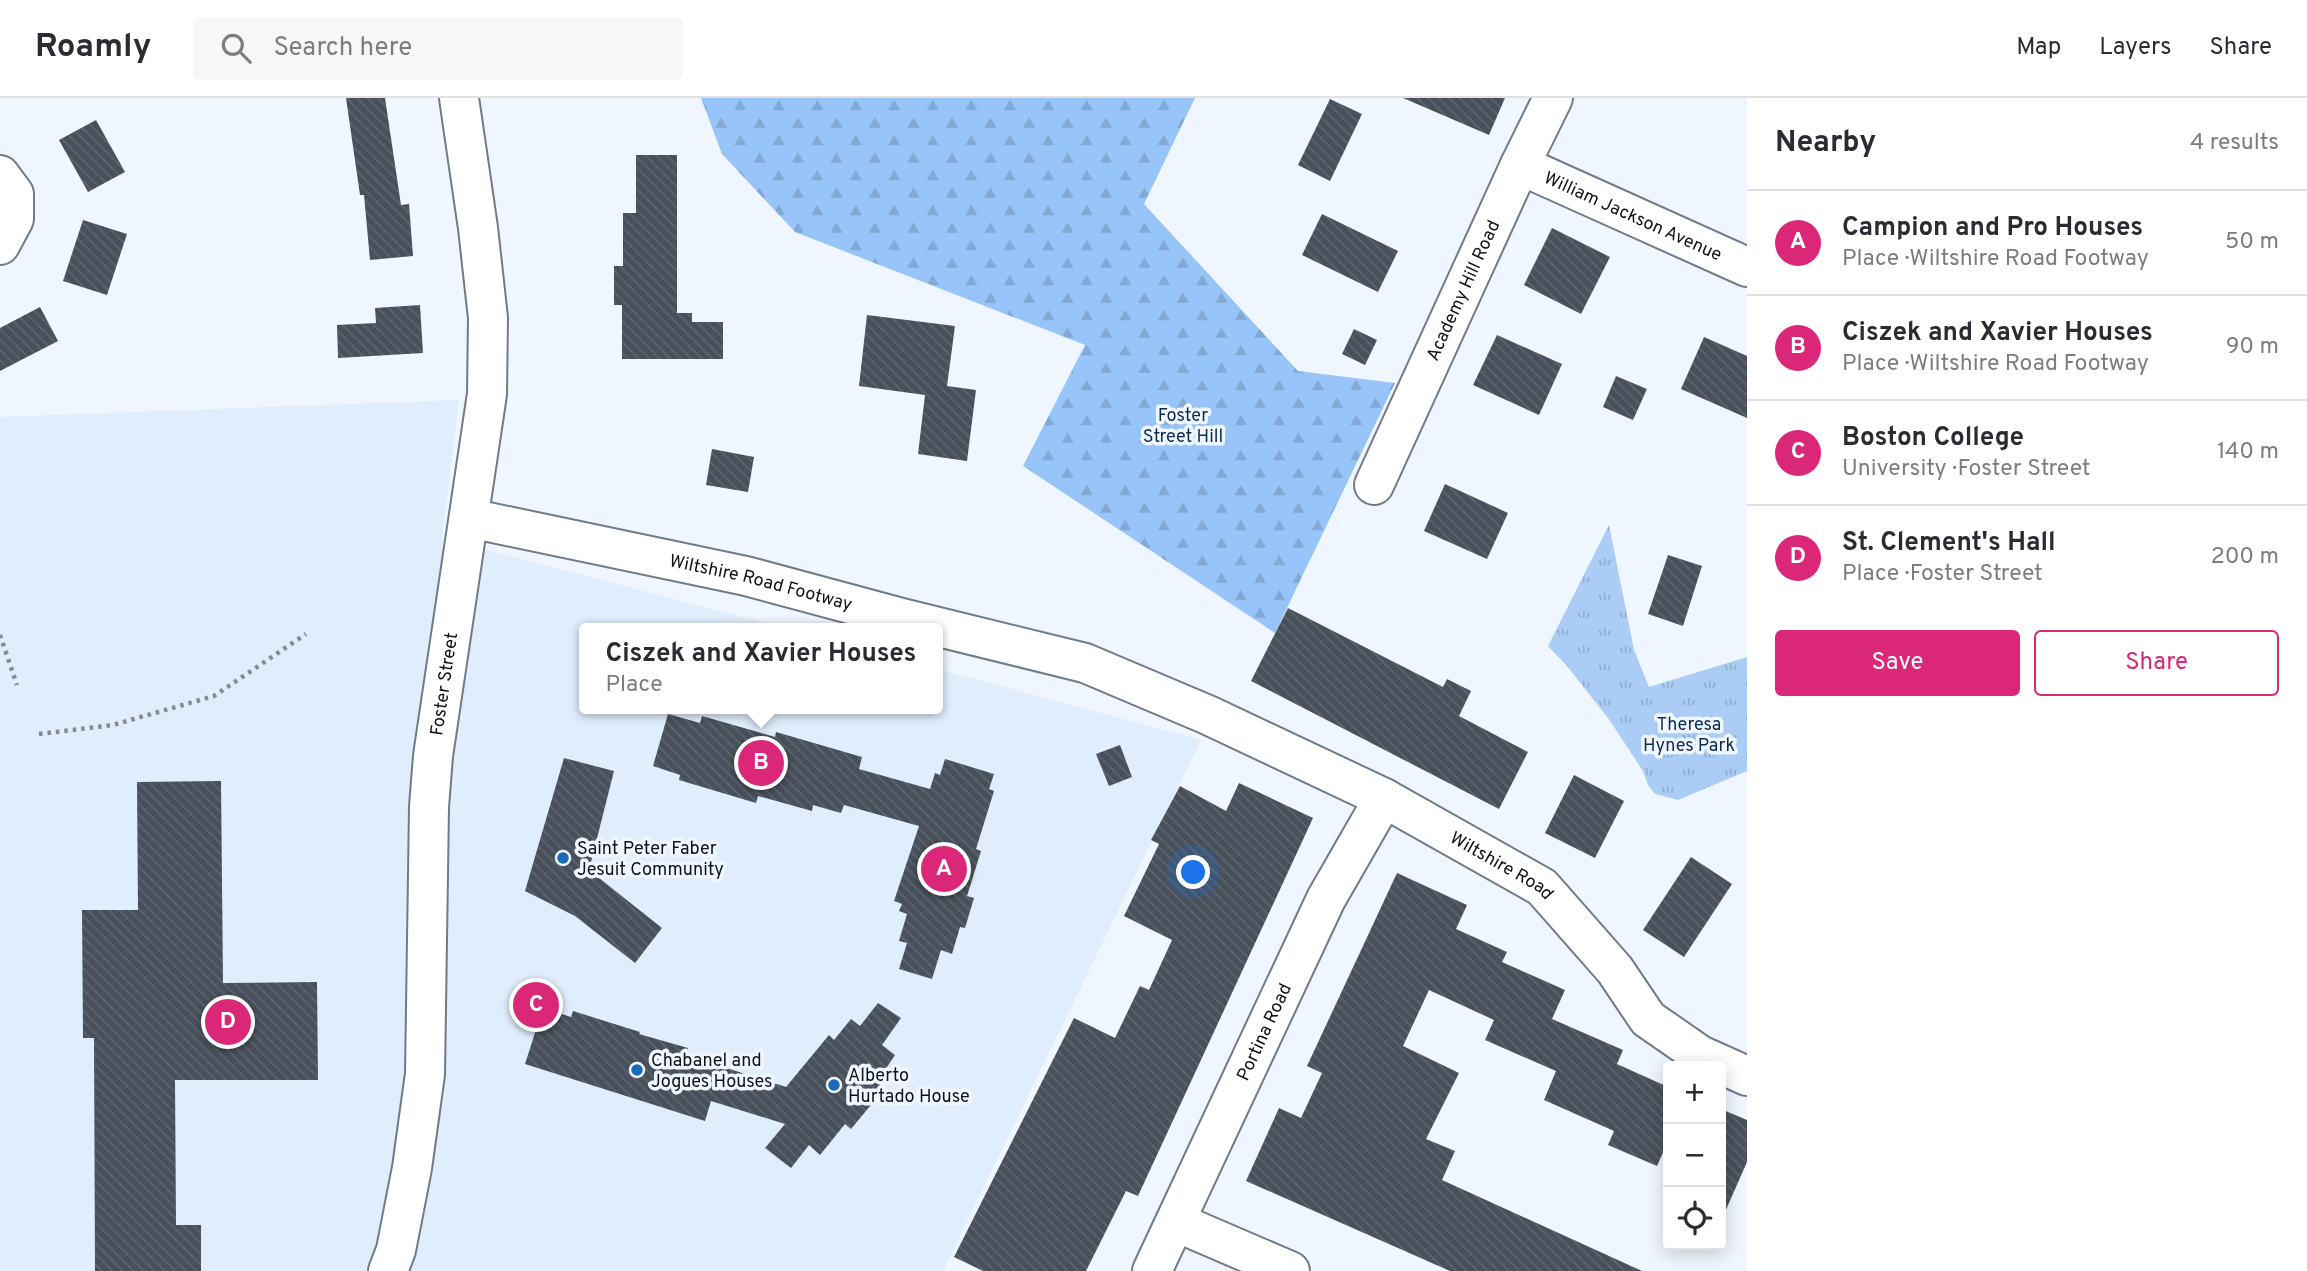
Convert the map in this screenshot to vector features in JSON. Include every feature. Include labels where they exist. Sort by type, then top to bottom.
[{"type":"street","name":"Foster Street","points":[[388,1271],[396,1250],[412,1168],[425,1074],[429,807],[438,712],[487,394],[488,318],[459,98]]},
{"type":"street","name":"Academy Hill Road","points":[[1374,485],[1553,98]]},
{"type":"street","name":"William Jackson Avenue","points":[[1520,165],[1747,267]]},
{"type":"street","points":[[0,175],[14,194],[14,219],[0,245]]},
{"type":"street","name":"Wiltshire Road Footway","points":[[469,518],[746,576],[922,623]]},
{"type":"street","name":"Wiltshire Road Footway","points":[[943,628],[1085,663],[1208,715]]},
{"type":"street","name":"Wiltshire Road","points":[[1208,715],[1384,798],[1542,887],[1615,970],[1648,1019],[1700,1055],[1747,1076]]},
{"type":"street","name":"Portina Road","points":[[1152,1271],[1326,899],[1384,798]]},
{"type":"street","points":[[1176,1222],[1290,1271]]},
{"type":"path","points":[[39,734],[113,725],[214,696],[306,634]]},
{"type":"path","points":[[0,635],[17,685]]},
{"type":"shaded area","points":[[459,400],[442,538],[765,623],[579,623],[579,714],[943,714],[943,670],[1201,740],[943,1271],[0,1271],[0,417]]},
{"type":"green space","name":"Foster Street Hill","points":[[701,98],[1195,98],[1144,204],[1298,371],[1395,383],[1275,633],[1023,466],[1085,345],[795,232],[722,154]]},
{"type":"green space","name":"Theresa Hynes Park","points":[[1609,525],[1634,650],[1649,687],[1747,657],[1747,771],[1678,800],[1655,794],[1608,718],[1548,646]]},
{"type":"building","points":[[346,98],[385,98],[401,205],[409,204],[413,256],[370,260],[364,195],[360,195]]},
{"type":"building","points":[[1403,98],[1505,98],[1489,135]]},
{"type":"building","points":[[1330,99],[1362,114],[1330,181],[1298,165]]},
{"type":"building","points":[[96,120],[125,172],[88,192],[59,140]]},
{"type":"building","points":[[636,155],[677,155],[677,313],[692,313],[692,322],[723,322],[723,359],[622,359],[622,305],[614,305],[614,266],[623,266],[623,213],[636,213]]},
{"type":"building","points":[[1322,214],[1398,251],[1378,292],[1302,255]]},
{"type":"building","points":[[83,220],[127,234],[107,295],[63,281]]},
{"type":"building","points":[[1552,228],[1610,257],[1581,314],[1524,285]]},
{"type":"building","points":[[420,305],[423,353],[338,358],[337,325],[376,323],[375,308]]},
{"type":"building","points":[[40,307],[58,341],[0,371],[0,328]]},
{"type":"building","points":[[867,315],[955,326],[947,386],[976,390],[967,461],[918,454],[925,395],[859,386]]},
{"type":"building","points":[[1354,329],[1377,340],[1365,365],[1342,354]]},
{"type":"building","points":[[1497,335],[1562,364],[1539,415],[1473,385]]},
{"type":"building","points":[[1704,337],[1747,356],[1747,418],[1681,389]]},
{"type":"building","points":[[1616,376],[1647,389],[1633,420],[1603,407]]},
{"type":"building","points":[[712,449],[754,457],[748,492],[706,485]]},
{"type":"building","points":[[1445,484],[1508,513],[1487,559],[1424,531]]},
{"type":"building","points":[[1668,555],[1702,566],[1683,626],[1648,614]]},
{"type":"building","points":[[1288,608],[1443,687],[1447,679],[1471,691],[1459,716],[1528,752],[1499,809],[1251,681]]},
{"type":"building","points":[[668,714],[700,723],[702,716],[775,737],[776,732],[862,757],[859,769],[930,789],[935,773],[940,775],[945,759],[994,774],[989,789],[994,791],[976,849],[981,851],[967,896],[974,898],[965,928],[960,927],[952,954],[941,950],[932,979],[899,969],[907,943],[899,941],[907,914],[899,911],[902,904],[894,901],[919,826],[844,805],[841,813],[813,805],[812,811],[758,796],[756,803],[679,780],[680,775],[653,766]]},
{"type":"building","points":[[1120,745],[1132,777],[1109,786],[1096,754]]},
{"type":"building","name":"Saint Peter Faber Jesuit Community","points":[[564,758],[614,771],[589,870],[662,928],[635,963],[575,916],[525,891]]},
{"type":"building","points":[[1574,775],[1624,801],[1595,858],[1545,833]]},
{"type":"building","points":[[221,781],[223,983],[317,982],[318,1080],[175,1080],[176,1225],[201,1225],[201,1271],[95,1271],[94,1038],[83,1038],[82,910],[138,910],[137,782]]},
{"type":"building","points":[[1239,783],[1313,818],[1138,1196],[1126,1191],[1086,1271],[983,1271],[954,1257],[1074,1018],[1115,1038],[1140,986],[1149,990],[1172,940],[1124,916],[1159,844],[1151,840],[1180,786],[1226,811]]},
{"type":"building","points":[[1691,857],[1732,884],[1684,957],[1643,930]]},
{"type":"building","points":[[1397,873],[1467,905],[1456,929],[1507,952],[1502,962],[1565,990],[1552,1019],[1623,1050],[1617,1064],[1663,1085],[1663,1152],[1657,1166],[1608,1145],[1614,1131],[1544,1100],[1556,1071],[1485,1040],[1494,1020],[1429,990],[1403,1046],[1459,1073],[1426,1139],[1455,1151],[1442,1180],[1642,1271],[1450,1271],[1246,1181],[1279,1108],[1301,1118],[1322,1073],[1307,1066]]},
{"type":"building","points":[[878,1003],[901,1018],[882,1045],[895,1055],[877,1082],[885,1088],[851,1129],[845,1124],[820,1155],[809,1145],[791,1168],[765,1148],[785,1124],[711,1101],[705,1121],[525,1064],[543,1008],[571,1017],[573,1011],[640,1032],[639,1034],[688,1048],[686,1055],[786,1087],[829,1035],[834,1040],[851,1019],[860,1026]]},
{"type":"building","points":[[1726,1111],[1747,1120],[1747,1162],[1726,1210]]},
{"type":"place","name":"Ciszek and Xavier Houses","points":[[761,763]]},
{"type":"place","name":"Saint Peter Faber Jesuit Community","points":[[563,858]]},
{"type":"place","name":"Campion and Pro Houses","points":[[944,869]]},
{"type":"place","name":"Boston College","points":[[536,1005]]},
{"type":"place","name":"St. Clement's Hall","points":[[228,1022]]},
{"type":"place","name":"Chabanel and Jogues Houses","points":[[637,1070]]},
{"type":"place","name":"Alberto Hurtado House","points":[[834,1085]]}]
